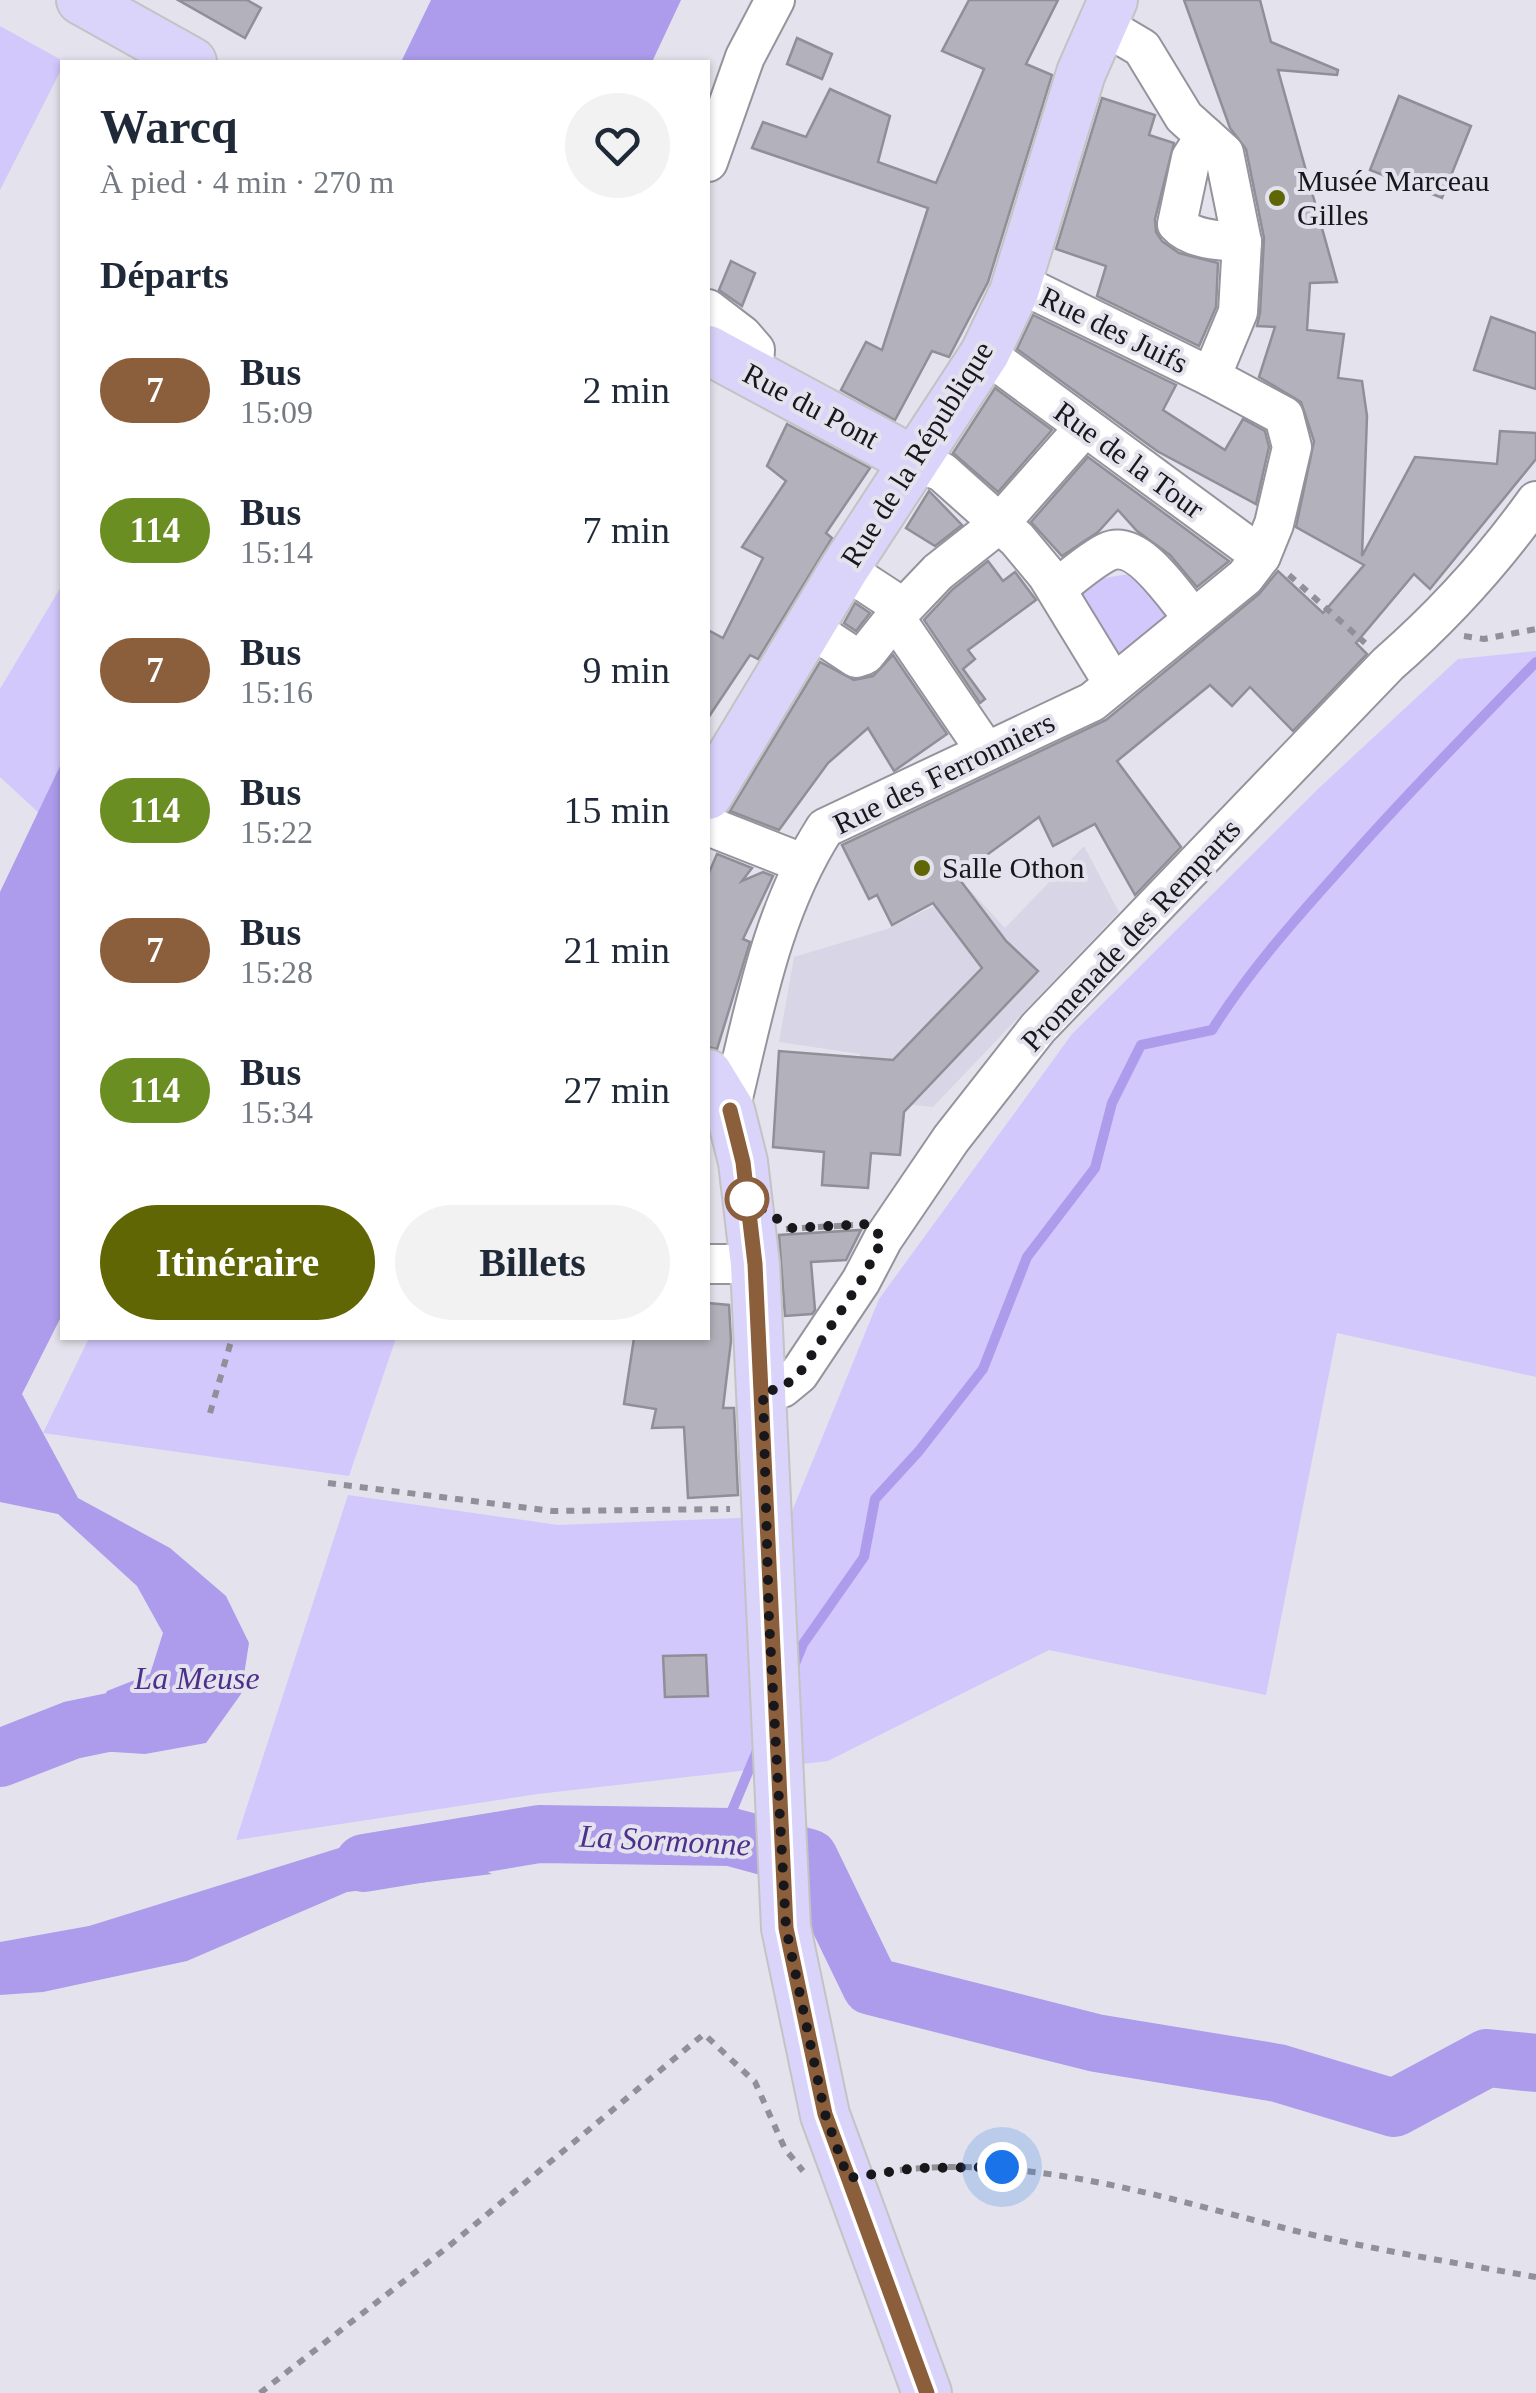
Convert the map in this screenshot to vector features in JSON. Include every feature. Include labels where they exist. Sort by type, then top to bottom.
[{"type":"main road","points":[[81,0],[188,60]]},
{"type":"main road","name":"Rue de la République","points":[[710,791],[844,569],[985,353],[1018,282],[1076,90],[1108,12]]},
{"type":"main road","name":"Rue du Pont","points":[[710,351],[914,461]]},
{"type":"main road","points":[[719,1092],[743,1162],[753,1247],[786,1928],[825,2114],[927,2393]]},
{"type":"street","points":[[710,156],[744,56],[774,0]]},
{"type":"street","points":[[1108,12],[1142,48],[1184,116],[1224,154],[1242,242],[1238,312],[1212,377]]},
{"type":"street","points":[[1206,136],[1191,158],[1177,224],[1183,231],[1220,241],[1242,242]]},
{"type":"street","name":"Rue des Juifs","points":[[1018,282],[1284,416],[1292,447],[1274,524],[1256,563]]},
{"type":"street","points":[[710,310],[755,350],[753,375]]},
{"type":"street","name":"Rue de la Tour","points":[[985,353],[1256,563]]},
{"type":"street","points":[[809,627],[856,658],[865,655],[938,572],[1000,524],[1084,428]]},
{"type":"street","points":[[914,461],[942,472],[1017,539],[1056,589],[1113,682]]},
{"type":"street","name":"Promenade des Remparts","points":[[763,1392],[782,1388],[799,1374],[861,1281],[883,1239],[952,1139],[1038,1028],[1388,664],[1426,630],[1506,542],[1536,501]]},
{"type":"street","points":[[1056,589],[1108,551],[1124,548],[1139,555],[1193,618]]},
{"type":"street","name":"Rue des Ferronniers","points":[[719,1092],[773,933],[802,863],[824,828],[1092,702],[1256,563]]},
{"type":"street","points":[[844,569],[892,602],[902,628],[979,740],[983,752]]},
{"type":"street","points":[[710,827],[802,863]]},
{"type":"street","points":[[710,1263],[753,1247]]},
{"type":"path","points":[[1256,563],[1279,566],[1388,664]]},
{"type":"path","points":[[1426,630],[1484,640],[1536,629]]},
{"type":"path","points":[[753,1247],[869,1224],[883,1239]]},
{"type":"path","points":[[210,1413],[231,1340]]},
{"type":"path","points":[[328,1484],[554,1511],[766,1508]]},
{"type":"path","points":[[260,2393],[449,2246],[704,2034],[755,2082],[784,2149],[812,2183],[916,2168],[1002,2167],[1134,2188],[1300,2232],[1536,2277]]},
{"type":"shaded area","points":[[0,26],[61,60],[60,72],[0,190]]},
{"type":"shaded area","points":[[1134,573],[1166,613],[1165,625],[1127,653],[1110,651],[1080,593],[1093,580]]},
{"type":"shaded area","points":[[60,588],[60,770],[40,814],[0,777],[0,689]]},
{"type":"shaded area","points":[[1536,651],[1536,1377],[1337,1333],[1266,1695],[1049,1650],[828,1761],[538,1794],[236,1840],[348,1495],[558,1525],[790,1516],[879,1299],[1072,1034],[1320,787],[1458,659]]},
{"type":"shaded area","points":[[1084,846],[1119,912],[933,1107],[879,1101],[858,1088],[860,1054],[779,1042],[794,957],[887,929],[969,889],[1005,928]]},
{"type":"shaded area","points":[[88,1340],[395,1340],[349,1476],[43,1433]]},
{"type":"water","points":[[431,0],[681,0],[653,60],[402,60]]},
{"type":"water","name":"La Meuse","points":[[60,766],[60,1319],[22,1394],[78,1498],[170,1548],[226,1596],[249,1643],[241,1694],[206,1743],[145,1754],[82,1750],[107,1691],[150,1674],[163,1633],[137,1586],[58,1514],[0,1502],[0,892]]},
{"type":"water","points":[[400,1829],[492,1874],[347,1892],[187,1961],[43,1992],[0,1995],[0,1942],[89,1926]]},
{"type":"building","points":[[178,0],[247,0],[261,8],[245,38]]},
{"type":"building","points":[[969,0],[1058,0],[1026,64],[1052,75],[988,282],[949,357],[932,351],[895,420],[841,390],[866,342],[882,350],[928,208],[752,148],[763,122],[806,137],[830,89],[890,116],[878,162],[936,183],[984,69],[942,51]]},
{"type":"building","points":[[1184,0],[1260,0],[1271,42],[1338,70],[1337,75],[1278,70],[1337,282],[1310,283],[1307,330],[1344,334],[1338,378],[1362,381],[1367,416],[1362,556],[1415,457],[1497,464],[1500,431],[1536,433],[1536,459],[1430,589],[1414,574],[1356,643],[1367,654],[1293,731],[1250,687],[1232,706],[1210,685],[1117,761],[1181,847],[1135,895],[1095,824],[1053,846],[1039,817],[984,857],[954,872],[1006,941],[1038,971],[904,1112],[900,1155],[871,1153],[868,1188],[822,1185],[824,1152],[773,1147],[779,1051],[893,1060],[982,968],[933,903],[892,925],[877,895],[869,899],[842,845],[1106,720],[1259,594],[1278,571],[1323,613],[1364,565],[1296,527],[1314,441],[1301,402],[1259,377],[1275,327],[1257,326],[1264,238],[1246,149],[1230,128]]},
{"type":"building","points":[[797,38],[832,54],[822,79],[787,64]]},
{"type":"building","points":[[1399,96],[1471,126],[1442,198],[1370,170]]},
{"type":"building","points":[[1102,98],[1155,115],[1149,135],[1174,143],[1155,219],[1156,232],[1179,253],[1218,263],[1216,307],[1199,346],[1097,296],[1106,266],[1056,249]]},
{"type":"building","points":[[731,261],[755,273],[742,306],[719,290]]},
{"type":"building","points":[[1033,315],[1176,385],[1163,410],[1225,450],[1243,419],[1265,431],[1269,447],[1256,504],[1157,451],[1017,349]]},
{"type":"building","points":[[1491,317],[1536,333],[1536,389],[1474,370]]},
{"type":"building","points":[[995,388],[1052,430],[998,492],[953,453]]},
{"type":"building","points":[[787,424],[870,468],[826,533],[832,538],[758,659],[750,655],[710,715],[710,631],[723,638],[763,558],[742,547],[786,481],[767,466]]},
{"type":"building","points":[[1088,457],[1229,561],[1197,587],[1170,555],[1137,531],[1118,510],[1098,532],[1062,556],[1031,522]]},
{"type":"building","points":[[929,491],[962,525],[935,546],[906,528]]},
{"type":"building","points":[[988,561],[1003,581],[1015,572],[1036,600],[968,650],[975,659],[963,669],[985,699],[980,703],[924,620],[953,589]]},
{"type":"building","points":[[855,603],[870,613],[856,631],[844,623]]},
{"type":"building","points":[[893,655],[947,734],[894,771],[868,728],[828,763],[779,830],[730,811],[820,662],[854,680],[873,676]]},
{"type":"building","points":[[717,854],[752,868],[742,881],[763,872],[773,876],[743,939],[750,942],[717,1049],[710,1047],[710,870]]},
{"type":"building","points":[[861,1230],[846,1260],[811,1262],[815,1310],[812,1314],[785,1316],[779,1235]]},
{"type":"building","points":[[710,1303],[729,1305],[731,1341],[723,1408],[734,1408],[738,1495],[688,1498],[684,1427],[652,1428],[656,1409],[624,1404],[634,1340],[710,1340]]},
{"type":"building","points":[[706,1655],[708,1696],[665,1697],[663,1656]]},
{"type":"waterway","points":[[794,1666],[803,1644],[864,1557],[875,1499],[919,1451],[983,1369],[1027,1257],[1095,1168],[1112,1103],[1141,1045],[1212,1030],[1303,911],[1409,793],[1536,662]]},
{"type":"waterway","name":"La Sormonne","points":[[0,1758],[72,1730],[167,1706]]},
{"type":"waterway","points":[[721,1837],[759,1746]]},
{"type":"waterway","name":"La Sormonne","points":[[364,1863],[539,1834],[731,1837],[809,1858],[871,1986],[1096,2043],[1278,2073],[1394,2108],[1487,2058],[1536,2063]]},
{"type":"bus line","name":"7","points":[[730,1110],[743,1162],[755,1264],[786,1928],[825,2114],[927,2393]]},
{"type":"place","name":"Musée Marceau Gilles","points":[[1277,198]]},
{"type":"place","name":"Salle Othon","points":[[922,868]]},
{"type":"route","points":[[747,1199],[791,1228],[869,1224],[883,1239],[861,1281],[799,1374],[782,1388],[763,1392],[769,1619],[786,1928],[825,2114],[848,2178],[916,2168],[1002,2167]]}]
